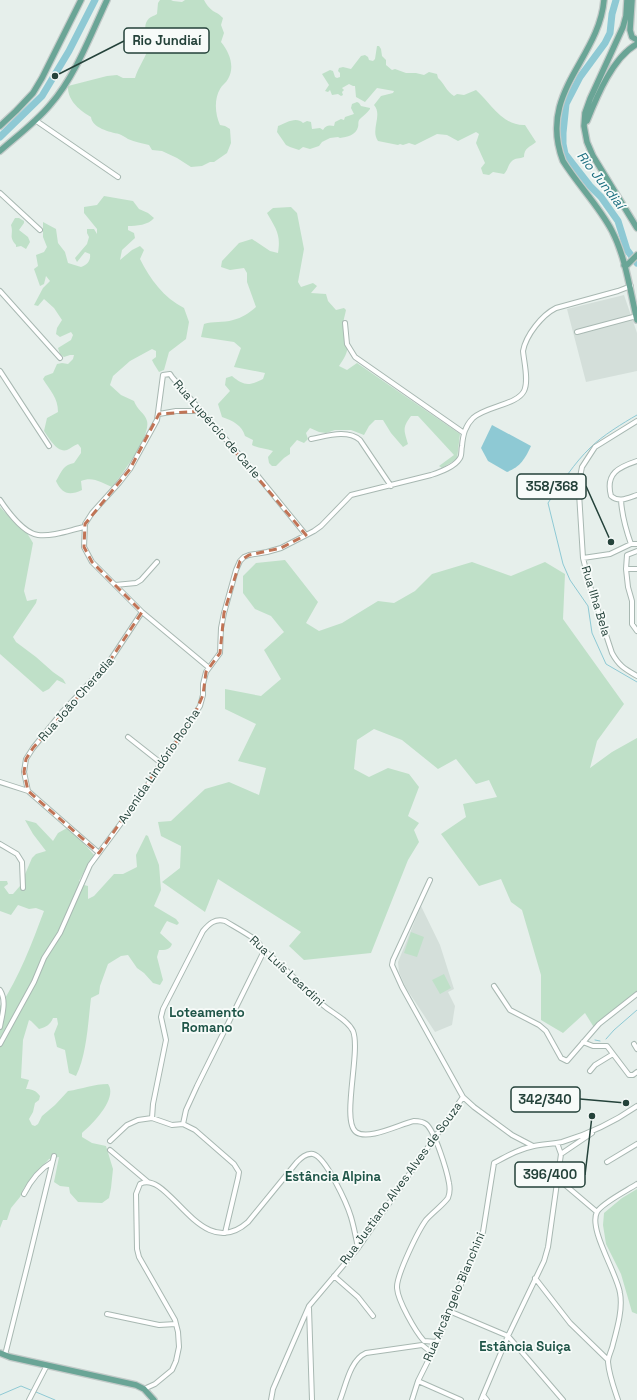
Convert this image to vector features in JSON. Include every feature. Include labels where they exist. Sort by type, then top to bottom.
[{"type":"main road","points":[[0,126],[32,93],[42,78],[81,0]]},
{"type":"main road","points":[[0,151],[50,106],[63,89],[107,0]]},
{"type":"main road","points":[[604,0],[600,22],[592,41],[562,97],[558,118],[557,137],[559,151],[563,161],[603,216],[627,264],[637,318]]},
{"type":"main road","points":[[627,0],[626,16],[623,27],[590,99],[585,113],[584,126],[587,142],[593,156],[637,228]]},
{"type":"main road","points":[[632,0],[630,30],[632,37],[637,40]]},
{"type":"main road","points":[[584,126],[599,91],[619,60],[627,50],[637,44]]},
{"type":"main road","points":[[627,264],[637,255]]},
{"type":"main road","points":[[2,1354],[121,1381],[144,1389],[154,1400]]},
{"type":"street","points":[[35,120],[118,177]]},
{"type":"street","points":[[0,193],[40,230]]},
{"type":"street","points":[[630,286],[637,308]]},
{"type":"street","name":"Avenida Lindório Rocha","points":[[0,1044],[34,982],[44,958],[60,933],[90,865],[143,794],[161,763],[179,739],[200,706],[203,695],[204,678],[208,667],[217,660],[220,653],[221,628],[224,613],[240,561],[248,555],[281,548],[306,535],[321,526],[351,496],[439,472],[455,463],[460,458],[464,433],[470,422],[477,415],[487,409],[513,400],[524,392],[526,386],[526,370],[523,351],[524,346],[539,321],[548,312],[556,308],[618,291],[630,286]]},
{"type":"street","points":[[0,291],[60,358]]},
{"type":"street","points":[[576,332],[637,318]]},
{"type":"street","points":[[345,323],[347,344],[355,356],[464,433]]},
{"type":"street","points":[[0,371],[49,446]]},
{"type":"street","name":"Rua Lupércio de Carle","points":[[84,527],[92,513],[120,483],[150,435],[159,414],[163,375],[167,373],[257,475],[306,535]]},
{"type":"street","points":[[159,414],[176,411],[200,411]]},
{"type":"street","name":"Rua Ilha Bela","points":[[637,421],[596,447],[582,467],[579,493],[583,558],[590,586],[612,653],[622,667],[637,676]]},
{"type":"street","points":[[311,439],[344,434],[355,436],[360,440],[391,486]]},
{"type":"street","points":[[637,461],[622,466],[611,476],[609,490],[611,496],[621,500],[637,495]]},
{"type":"street","points":[[0,500],[11,517],[32,533],[39,535],[51,534],[84,527],[84,547],[92,562],[142,612],[208,667]]},
{"type":"street","points":[[621,500],[626,529],[632,544]]},
{"type":"street","points":[[583,558],[610,554],[632,544],[637,544]]},
{"type":"street","points":[[637,551],[627,555],[626,569],[635,620],[634,628],[637,630]]},
{"type":"street","points":[[115,585],[136,583],[157,562]]},
{"type":"street","points":[[626,569],[637,570]]},
{"type":"street","name":"Rua João Cheradia","points":[[28,791],[24,772],[26,759],[33,748],[62,711],[110,662],[142,612]]},
{"type":"street","points":[[128,737],[161,763]]},
{"type":"street","points":[[0,782],[28,791],[99,853]]},
{"type":"street","points":[[0,844],[17,854],[22,862],[23,888]]},
{"type":"street","points":[[430,880],[392,965],[402,988],[463,1097],[512,1135],[533,1146],[557,1143],[597,1129]]},
{"type":"street","name":"Rua Luís Leardini","points":[[152,1118],[153,1104],[166,1040],[161,1018],[163,1009],[203,931],[214,921],[221,919],[256,941],[264,951],[275,959],[323,1006],[348,1024],[353,1030],[355,1048],[350,1114],[352,1127],[356,1132],[365,1134],[375,1133],[414,1121],[421,1121],[426,1124],[435,1137]]},
{"type":"street","points":[[183,1124],[186,1110],[197,1086],[264,951]]},
{"type":"street","points":[[494,986],[510,1010],[539,1025],[546,1031],[561,1058],[567,1061],[599,1024],[637,994]]},
{"type":"street","points":[[0,990],[3,995],[4,1005],[0,1027]]},
{"type":"street","points":[[583,1042],[594,1046],[607,1046],[629,1075],[633,1075],[637,1072]]},
{"type":"street","points":[[634,1044],[637,1049]]},
{"type":"street","points":[[590,1071],[595,1065],[613,1054]]},
{"type":"street","name":"Rua Justiano Alves Alves de Souza","points":[[271,1400],[273,1389],[309,1306],[358,1248],[463,1097]]},
{"type":"street","points":[[561,1154],[597,1129],[636,1107],[637,1112]]},
{"type":"street","points":[[110,1141],[127,1125],[138,1120],[152,1118],[172,1125],[183,1124],[195,1130],[234,1164],[239,1172],[225,1233]]},
{"type":"street","points":[[432,1353],[423,1343],[407,1312],[399,1294],[397,1282],[425,1222],[448,1198],[449,1184],[435,1137]]},
{"type":"street","points":[[564,1141],[567,1143],[569,1149]]},
{"type":"street","points":[[487,1400],[482,1398],[508,1336],[544,1262],[548,1247],[561,1154],[557,1143]]},
{"type":"street","points":[[607,1162],[637,1144]]},
{"type":"street","name":"Rua Arcângelo Bianchini","points":[[412,1400],[418,1381],[437,1342],[483,1232],[494,1163],[513,1152],[533,1146]]},
{"type":"street","points":[[110,1150],[148,1182],[156,1184],[200,1224],[218,1233],[234,1232],[244,1225],[297,1162],[304,1156],[314,1154],[322,1161],[328,1170],[347,1206],[358,1248]]},
{"type":"street","points":[[2,1354],[29,1259],[54,1156]]},
{"type":"street","points":[[24,1194],[34,1178],[52,1162]]},
{"type":"street","points":[[557,1178],[597,1212]]},
{"type":"street","points":[[144,1389],[155,1384],[172,1370],[176,1361],[179,1347],[176,1324],[139,1257],[137,1249],[136,1194],[140,1184],[148,1182]]},
{"type":"street","points":[[618,1400],[612,1381],[608,1360],[613,1344],[620,1309],[620,1293],[614,1274],[597,1234],[597,1212],[605,1204],[637,1184]]},
{"type":"street","points":[[334,1276],[365,1304],[373,1316]]},
{"type":"street","points":[[535,1278],[570,1323],[608,1360]]},
{"type":"street","points":[[309,1306],[312,1400]]},
{"type":"street","points":[[449,1311],[508,1336],[563,1400]]},
{"type":"street","points":[[107,1314],[160,1325],[176,1324]]},
{"type":"street","points":[[340,1400],[354,1364],[361,1355],[423,1343],[437,1342]]},
{"type":"street","points":[[29,1400],[47,1365]]},
{"type":"street","points":[[418,1381],[461,1400]]},
{"type":"highlighted area","points":[[201,411],[306,535],[281,548],[249,555],[240,561],[224,613],[220,653],[206,672],[203,695],[193,718],[99,853],[28,791],[24,772],[26,759],[33,748],[109,662],[142,612],[92,562],[84,547],[83,536],[85,524],[130,469],[159,414]]},
{"type":"shaded area","points":[[624,295],[637,333],[637,371],[586,382],[567,309]]},
{"type":"shaded area","points":[[421,906],[440,945],[454,989],[448,992],[455,1006],[452,1025],[435,1032],[406,988],[399,972],[398,962]]},
{"type":"green space","points":[[160,0],[182,2],[185,0],[204,0],[210,9],[223,18],[221,25],[224,33],[221,42],[229,55],[231,70],[228,79],[218,93],[216,107],[220,125],[230,129],[231,143],[227,153],[214,162],[210,162],[202,166],[191,167],[162,151],[152,150],[149,145],[128,139],[120,134],[106,131],[98,127],[92,121],[91,117],[75,104],[68,91],[68,86],[107,76],[117,75],[123,78],[135,78],[149,45],[145,27],[149,18],[157,14],[158,3]]},
{"type":"green space","points":[[377,46],[381,49],[382,56],[386,60],[386,65],[392,70],[395,69],[406,73],[424,75],[429,72],[437,74],[438,78],[454,96],[457,94],[464,95],[476,90],[503,118],[510,122],[525,125],[536,142],[526,150],[524,157],[513,160],[510,163],[504,174],[493,172],[489,175],[483,174],[481,168],[485,163],[476,143],[479,134],[476,132],[458,141],[447,135],[437,134],[415,145],[409,143],[398,145],[378,141],[375,132],[377,113],[374,105],[381,96],[393,93],[394,91],[377,88],[365,102],[356,97],[355,86],[349,84],[342,88],[344,90],[342,92],[343,95],[332,95],[330,90],[328,92],[325,91],[329,85],[322,74],[330,70],[333,71],[335,77],[340,77],[340,73],[338,71],[339,68],[343,67],[351,69],[361,56],[365,55],[369,60],[373,61],[375,59]]},
{"type":"green space","points":[[357,102],[361,106],[370,109],[359,120],[357,130],[348,136],[330,138],[322,142],[319,146],[310,149],[303,147],[299,150],[286,145],[277,132],[278,126],[294,120],[303,123],[307,121],[311,122],[312,129],[320,128],[323,130],[325,127],[334,126],[335,122],[341,119],[344,120],[345,117],[354,114],[351,108],[352,104]]},
{"type":"green space","points":[[104,196],[133,201],[139,209],[148,213],[154,218],[146,224],[128,226],[128,230],[134,233],[135,238],[122,250],[120,260],[132,250],[140,246],[144,250],[140,259],[148,274],[170,299],[184,308],[189,322],[186,339],[169,352],[164,370],[159,372],[154,364],[152,360],[156,357],[156,351],[152,349],[130,361],[113,376],[110,385],[121,395],[134,401],[147,421],[145,436],[129,464],[112,487],[90,479],[81,481],[82,490],[73,493],[66,493],[61,489],[56,481],[61,471],[67,465],[74,463],[81,453],[81,448],[78,444],[67,450],[60,449],[44,431],[47,418],[58,412],[58,407],[53,394],[43,379],[45,376],[53,373],[57,364],[68,364],[73,359],[74,355],[64,357],[60,354],[58,348],[71,340],[73,335],[71,332],[60,337],[56,334],[57,328],[62,320],[54,308],[44,299],[38,306],[34,305],[43,288],[50,281],[46,276],[44,284],[40,286],[34,269],[38,266],[36,255],[44,252],[47,247],[43,237],[43,222],[56,229],[58,243],[65,252],[68,263],[81,267],[87,264],[90,259],[90,254],[85,252],[77,262],[75,258],[87,244],[89,237],[87,229],[94,229],[97,234],[97,229],[84,213],[84,207],[97,205]]},
{"type":"green space","points":[[291,207],[297,213],[304,249],[298,282],[301,287],[313,283],[317,286],[311,293],[326,294],[328,301],[336,310],[344,308],[346,310],[343,326],[347,350],[344,359],[339,366],[347,370],[357,363],[460,434],[457,459],[442,468],[439,466],[454,455],[418,416],[411,416],[405,426],[408,444],[403,447],[391,433],[383,420],[375,420],[369,426],[364,435],[351,430],[335,430],[326,433],[310,428],[306,433],[308,439],[304,443],[297,440],[290,448],[290,454],[276,466],[272,466],[269,463],[268,457],[273,451],[252,445],[253,440],[245,436],[244,432],[239,426],[222,417],[218,404],[230,391],[225,385],[226,378],[232,376],[240,382],[250,384],[263,379],[265,373],[234,367],[241,348],[234,342],[201,337],[204,324],[236,319],[245,315],[256,307],[247,282],[247,273],[244,268],[230,270],[221,267],[222,261],[239,243],[252,239],[270,251],[278,253],[278,236],[267,213],[273,208]]},
{"type":"green space","points":[[15,218],[19,218],[24,221],[19,230],[28,237],[30,242],[26,249],[21,246],[16,247],[12,239],[11,225]]},
{"type":"green space","points":[[0,507],[27,533],[33,543],[24,591],[27,601],[37,599],[36,603],[13,637],[16,642],[63,679],[66,684],[57,680],[49,689],[43,692],[0,654]]},
{"type":"green space","points":[[285,560],[318,602],[306,623],[319,631],[342,623],[378,601],[394,603],[415,591],[432,574],[472,562],[511,576],[545,562],[565,574],[563,619],[624,704],[597,741],[590,768],[612,752],[637,738],[637,994],[595,1029],[585,1013],[563,1033],[541,1020],[541,975],[522,910],[511,902],[501,879],[479,886],[441,834],[466,817],[463,804],[497,797],[489,780],[476,784],[456,759],[438,769],[402,740],[374,729],[357,740],[354,769],[369,777],[388,768],[409,774],[419,787],[408,816],[419,823],[414,830],[419,842],[408,860],[371,953],[304,960],[289,946],[301,932],[218,879],[205,912],[162,882],[180,868],[181,846],[161,836],[158,822],[171,821],[205,789],[229,782],[259,795],[266,768],[238,761],[256,724],[225,709],[225,689],[261,696],[281,679],[264,650],[284,632],[271,616],[255,609],[243,593],[243,576],[256,563]]},
{"type":"green space","points":[[25,820],[36,823],[53,841],[58,833],[67,828],[79,838],[95,856],[79,881],[88,886],[88,899],[94,896],[114,874],[123,874],[137,867],[136,855],[146,835],[148,836],[159,865],[161,890],[154,906],[176,919],[179,923],[177,925],[167,921],[160,933],[172,944],[169,949],[159,950],[157,957],[163,980],[160,985],[153,983],[137,968],[128,955],[121,956],[108,964],[100,986],[99,994],[91,998],[85,1048],[76,1076],[69,1073],[65,1050],[57,1047],[54,1034],[58,1024],[57,1018],[53,1018],[48,1025],[39,1029],[29,1020],[23,1040],[21,1078],[29,1080],[26,1089],[31,1089],[40,1096],[39,1100],[35,1103],[33,1112],[29,1119],[32,1125],[35,1126],[38,1124],[42,1116],[68,1091],[108,1084],[110,1096],[107,1103],[98,1117],[82,1133],[82,1137],[92,1143],[106,1146],[113,1169],[111,1188],[109,1198],[102,1203],[78,1202],[70,1193],[69,1187],[60,1186],[54,1182],[59,1157],[49,1159],[24,1188],[20,1197],[11,1208],[7,1220],[3,1220],[0,1228],[0,1006],[19,972],[44,911],[36,908],[29,909],[18,905],[11,915],[0,911],[0,881],[7,881],[8,884],[4,887],[9,894],[13,894],[20,886],[32,858],[36,854],[46,851],[33,834]]},
{"type":"green space","points":[[411,932],[424,937],[417,957],[404,953]]},
{"type":"green space","points":[[444,974],[451,988],[440,994],[432,980]]},
{"type":"green space","points":[[637,1189],[637,1314],[632,1312],[621,1274],[606,1244],[603,1225],[604,1213],[622,1198]]},
{"type":"water","points":[[492,425],[531,446],[522,462],[507,472],[488,461],[481,448]]},
{"type":"waterway","name":"Rio Jundiaí","points":[[0,137],[42,96],[69,51],[95,0]]},
{"type":"waterway","name":"Rio Jundiaí","points":[[616,0],[612,14],[610,33],[605,43],[580,77],[566,104],[563,144],[565,154],[590,186],[601,197],[618,221],[627,250],[637,263]]},
{"type":"waterway","points":[[637,415],[607,434],[591,447],[573,467],[548,503],[563,564],[570,580],[588,606],[592,633],[606,664],[637,682]]},
{"type":"waterway","points":[[606,1039],[637,1010]]},
{"type":"waterway","points":[[595,1040],[600,1041]]},
{"type":"waterway","points":[[0,1395],[21,1386],[33,1391]]},
{"type":"waterway","points":[[36,1392],[55,1400]]},
{"type":"place","name":"Rio Jundiaí","points":[[55,76]]},
{"type":"place","name":"358/368","points":[[611,542]]},
{"type":"place","name":"342/340","points":[[626,1103]]},
{"type":"place","name":"396/400","points":[[592,1116]]},
{"type":"district","name":"Loteamento Romano","points":[[207,1020]]},
{"type":"district","name":"Estância Alpina","points":[[333,1176]]},
{"type":"district","name":"Estância Suiça","points":[[525,1346]]}]
